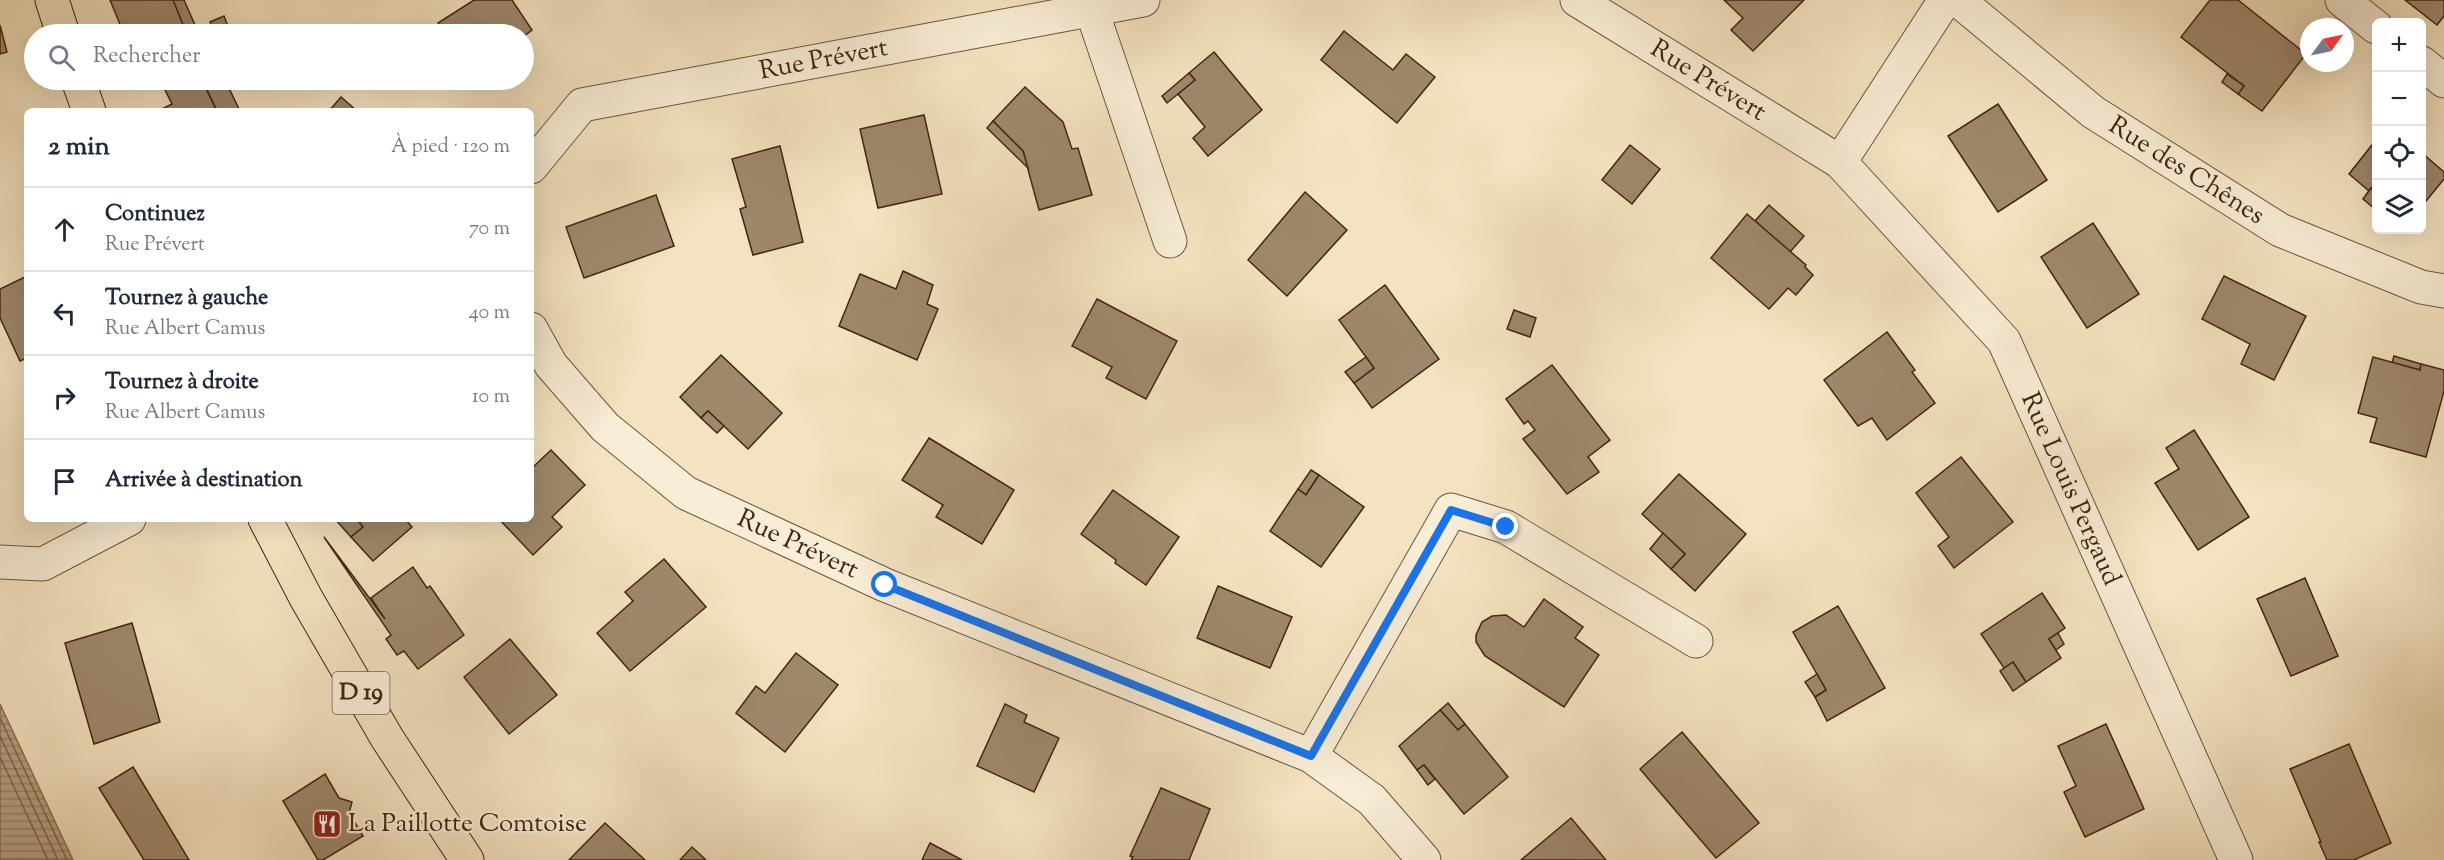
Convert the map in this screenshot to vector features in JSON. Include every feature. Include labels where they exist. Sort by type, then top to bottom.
[{"type":"main road","points":[[52,0],[60,24]]},
{"type":"main road","points":[[82,90],[88,108]]},
{"type":"main road","name":"D 19","points":[[267,522],[306,598],[387,738],[467,860]]},
{"type":"street","name":"Rue Prévert","points":[[534,163],[582,105],[1143,0]]},
{"type":"street","name":"Rue Prévert","points":[[1577,0],[1840,162]]},
{"type":"street","points":[[1840,162],[1945,0]]},
{"type":"street","name":"Rue des Chênes","points":[[1958,0],[2093,112],[2280,230],[2421,287],[2444,291]]},
{"type":"street","points":[[2342,0],[2372,24]]},
{"type":"street","points":[[1092,11],[1170,241]]},
{"type":"street","points":[[2426,67],[2444,81]]},
{"type":"street","name":"Rue Louis Pergaud","points":[[1840,162],[2004,341],[2236,860]]},
{"type":"street","name":"Rue Prévert","points":[[534,334],[551,365],[605,427],[686,493],[885,585],[1311,756],[1372,800],[1424,860]]},
{"type":"street","points":[[1311,756],[1451,510],[1506,527],[1696,641]]},
{"type":"street","points":[[0,561],[43,564],[123,522]]},
{"type":"water","points":[[0,704],[73,860],[0,860]]},
{"type":"building","points":[[110,0],[173,0],[183,24],[120,24]]},
{"type":"building","points":[[173,0],[184,0],[194,24],[183,24]]},
{"type":"building","points":[[474,0],[512,0],[528,24],[439,24]]},
{"type":"building","points":[[1724,0],[1804,0],[1753,51],[1731,30],[1743,18]]},
{"type":"building","points":[[2210,0],[2238,0],[2300,49],[2300,62],[2262,111],[2238,94],[2244,86],[2181,37]]},
{"type":"building","points":[[2405,0],[2444,0],[2444,16],[2437,25]]},
{"type":"building","points":[[224,16],[227,24],[211,24],[210,22]]},
{"type":"building","points":[[0,25],[7,52],[0,54]]},
{"type":"building","points":[[1344,31],[1393,70],[1406,54],[1435,77],[1397,123],[1321,60]]},
{"type":"building","points":[[1214,52],[1262,110],[1208,156],[1193,138],[1205,127],[1178,94],[1195,80],[1189,73]]},
{"type":"building","points":[[1189,73],[1195,80],[1167,103],[1162,96]]},
{"type":"building","points":[[2227,74],[2244,86],[2238,94],[2222,82]]},
{"type":"building","points":[[1025,87],[1063,122],[1072,149],[1078,148],[1092,195],[1039,210],[1023,151],[993,121]]},
{"type":"building","points":[[165,90],[207,90],[216,108],[164,108],[172,104]]},
{"type":"building","points":[[207,90],[230,90],[239,108],[216,108]]},
{"type":"building","points":[[341,97],[354,108],[332,108]]},
{"type":"building","points":[[1998,104],[2047,180],[1998,212],[1948,136]]},
{"type":"building","points":[[924,115],[942,194],[878,208],[860,129]]},
{"type":"building","points":[[993,121],[1023,151],[1028,168],[987,128]]},
{"type":"building","points":[[1630,145],[1660,169],[1632,204],[1602,180]]},
{"type":"building","points":[[2372,145],[2372,189],[2369,191],[2349,174]]},
{"type":"building","points":[[780,146],[803,242],[753,255],[740,209],[746,207],[732,159]]},
{"type":"building","points":[[2426,156],[2444,172],[2444,179],[2426,201]]},
{"type":"building","points":[[2371,188],[2372,207],[2363,199]]},
{"type":"building","points":[[1305,192],[1347,230],[1287,296],[1248,260]]},
{"type":"building","points":[[656,195],[674,246],[584,278],[566,227]]},
{"type":"building","points":[[1769,205],[1804,236],[1790,252],[1755,221]]},
{"type":"building","points":[[1747,214],[1806,265],[1805,267],[1813,275],[1796,295],[1788,288],[1769,309],[1711,258]]},
{"type":"building","points":[[2093,223],[2139,294],[2087,328],[2041,257]]},
{"type":"building","points":[[903,271],[933,285],[927,304],[938,309],[917,360],[839,326],[860,274],[896,289]]},
{"type":"building","points":[[2224,276],[2306,316],[2274,380],[2241,364],[2250,344],[2202,319]]},
{"type":"building","points":[[24,277],[24,359],[20,361],[0,318],[0,289]]},
{"type":"building","points":[[1385,285],[1439,359],[1372,408],[1354,383],[1374,368],[1339,320]]},
{"type":"building","points":[[1097,299],[1177,341],[1146,399],[1106,378],[1112,367],[1072,346]]},
{"type":"building","points":[[1514,310],[1536,318],[1530,337],[1507,329]]},
{"type":"building","points":[[1887,332],[1915,370],[1912,372],[1935,403],[1887,440],[1872,418],[1858,426],[1824,380]]},
{"type":"building","points":[[721,355],[782,413],[748,449],[708,411],[701,418],[680,397]]},
{"type":"building","points":[[2394,356],[2421,364],[2420,370],[2392,363]]},
{"type":"building","points":[[1366,357],[1374,368],[1354,383],[1345,372]]},
{"type":"building","points":[[2373,357],[2420,370],[2421,364],[2444,370],[2444,391],[2426,457],[2370,442],[2377,418],[2358,413]]},
{"type":"building","points":[[1552,365],[1610,440],[1588,457],[1599,472],[1567,494],[1523,439],[1535,430],[1528,421],[1524,424],[1506,399]]},
{"type":"building","points":[[708,411],[724,426],[717,433],[701,418]]},
{"type":"building","points":[[2194,430],[2249,517],[2198,550],[2155,483],[2179,469],[2166,448]]},
{"type":"building","points":[[929,438],[1014,490],[982,544],[936,517],[943,505],[902,480]]},
{"type":"building","points":[[551,450],[585,485],[552,517],[562,527],[533,555],[502,522],[534,522],[534,466]]},
{"type":"building","points":[[1961,457],[2013,522],[1954,568],[1938,546],[1949,537],[1916,493]]},
{"type":"building","points":[[1311,470],[1319,475],[1306,495],[1298,489]]},
{"type":"building","points":[[1679,474],[1746,534],[1695,591],[1671,569],[1685,554],[1642,514]]},
{"type":"building","points":[[1319,475],[1364,507],[1321,567],[1270,531],[1298,489],[1306,495]]},
{"type":"building","points":[[1113,490],[1179,537],[1146,585],[1115,563],[1116,560],[1081,534]]},
{"type":"building","points":[[338,522],[359,522],[363,527],[351,537]]},
{"type":"building","points":[[359,522],[408,522],[412,527],[373,561],[351,537],[363,527]]},
{"type":"building","points":[[1663,533],[1685,554],[1671,569],[1650,549]]},
{"type":"building","points":[[324,537],[385,619],[371,598],[413,567],[427,588],[430,586],[464,635],[418,669],[404,651],[397,655],[386,639],[391,635]]},
{"type":"building","points":[[664,559],[706,607],[630,671],[597,633],[633,601],[625,592]]},
{"type":"building","points":[[2305,578],[2338,656],[2291,676],[2257,599]]},
{"type":"building","points":[[1218,586],[1292,617],[1270,668],[1197,638]]},
{"type":"building","points":[[2042,593],[2065,628],[2049,639],[2061,658],[2026,682],[2013,662],[2004,668],[1981,634]]},
{"type":"building","points":[[1544,599],[1583,627],[1575,638],[1599,655],[1564,707],[1485,656],[1476,642],[1476,635],[1482,622],[1492,616],[1506,615],[1524,627]]},
{"type":"building","points":[[1838,606],[1885,688],[1827,721],[1815,697],[1826,690],[1793,632]]},
{"type":"building","points":[[132,623],[160,722],[94,744],[65,643]]},
{"type":"building","points":[[2058,633],[2064,644],[2056,650],[2049,639]]},
{"type":"building","points":[[510,639],[557,695],[509,734],[464,677]]},
{"type":"building","points":[[796,653],[838,685],[785,752],[736,713],[756,686],[765,693]]},
{"type":"building","points":[[2013,662],[2026,682],[2013,691],[2000,671]]},
{"type":"building","points":[[1817,674],[1826,690],[1815,697],[1805,682]]},
{"type":"building","points":[[1448,703],[1465,724],[1458,730],[1440,710]]},
{"type":"building","points":[[1005,704],[1027,715],[1024,722],[1059,738],[1034,792],[977,766]]},
{"type":"building","points":[[1440,710],[1458,730],[1465,724],[1508,777],[1464,814],[1424,765],[1417,770],[1399,746]]},
{"type":"building","points":[[2106,724],[2144,809],[2085,837],[2064,792],[2076,786],[2058,746]]},
{"type":"building","points":[[1682,732],[1759,823],[1716,858],[1640,769]]},
{"type":"building","points":[[2349,744],[2391,843],[2354,860],[2327,860],[2290,769]]},
{"type":"building","points":[[1424,765],[1435,779],[1428,785],[1417,770]]},
{"type":"building","points":[[133,767],[189,860],[144,860],[99,788]]},
{"type":"building","name":"La Paillotte Comtoise","points":[[325,774],[339,798],[352,802],[349,813],[363,836],[323,860],[318,860],[283,801]]},
{"type":"building","points":[[1161,788],[1210,809],[1189,860],[1131,860],[1133,857],[1130,856]]},
{"type":"building","points":[[1571,818],[1606,860],[1521,860]]},
{"type":"building","points":[[605,823],[645,860],[569,860]]},
{"type":"building","points":[[930,843],[962,860],[922,860]]},
{"type":"building","points":[[692,847],[706,860],[680,860]]},
{"type":"place","name":"La Paillotte Comtoise","points":[[327,824]]},
{"type":"route","points":[[885,585],[1311,756],[1451,510],[1506,527]]}]
